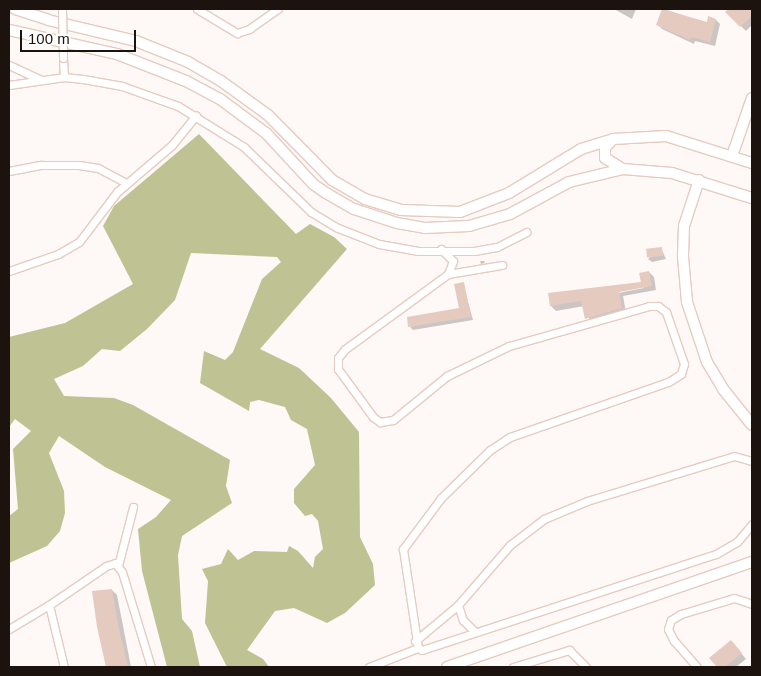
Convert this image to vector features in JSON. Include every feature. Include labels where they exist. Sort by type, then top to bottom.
[{"type":"street","points":[[15,9],[48,20],[136,41],[205,72],[268,115],[332,180],[377,204],[413,212],[460,212],[513,190],[566,156],[613,139],[666,136],[752,163]]},
{"type":"street","points":[[62,9],[64,78]]},
{"type":"street","points":[[197,9],[237,32],[248,29],[278,9]]},
{"type":"street","points":[[9,30],[117,54],[186,81],[220,99],[266,133],[313,184],[369,215],[411,226],[440,228],[469,226],[510,214],[569,182],[623,169],[658,171],[699,180],[752,198]]},
{"type":"street","points":[[9,65],[41,80]]},
{"type":"street","points":[[9,84],[64,78],[132,89],[196,115],[244,147],[299,203],[331,224],[392,247],[418,251],[442,249],[474,251],[497,247],[526,232]]},
{"type":"street","points":[[732,156],[752,98]]},
{"type":"street","points":[[9,271],[72,247],[126,183],[172,144],[196,115]]},
{"type":"street","points":[[613,139],[605,148],[605,158],[623,169]]},
{"type":"street","points":[[9,171],[41,165],[79,165],[106,171],[126,183]]},
{"type":"street","points":[[699,180],[687,211],[683,241],[687,302],[707,362],[723,389],[752,425]]},
{"type":"street","points":[[510,214],[521,200],[513,190]]},
{"type":"street","points":[[442,249],[453,262],[448,274]]},
{"type":"street","points":[[502,265],[448,274],[345,349],[338,358],[338,369],[380,422],[393,420],[447,376],[509,346],[649,306],[658,306],[666,312],[684,364],[681,374],[668,382],[510,437],[466,472],[403,549],[416,645],[422,650],[716,554],[737,542],[752,524]]},
{"type":"street","points":[[369,667],[416,645],[458,606],[510,545],[544,518],[587,501],[734,456],[752,461]]},
{"type":"street","points":[[133,507],[118,554],[111,556],[150,667]]},
{"type":"street","points":[[447,667],[752,562]]},
{"type":"street","points":[[9,629],[114,564]]},
{"type":"street","points":[[698,667],[674,641],[668,629],[671,620],[681,614],[734,598],[752,604]]},
{"type":"street","points":[[49,605],[64,667]]},
{"type":"street","points":[[458,606],[463,620],[475,632]]},
{"type":"street","points":[[513,667],[569,650],[586,667]]},
{"type":"green space","points":[[199,134],[296,234],[310,224],[334,237],[347,249],[260,349],[299,368],[331,398],[359,432],[360,537],[373,564],[375,585],[345,613],[327,623],[294,608],[275,611],[247,650],[263,659],[269,667],[227,667],[205,623],[208,581],[202,569],[221,564],[228,549],[238,560],[254,551],[287,552],[289,546],[298,551],[313,568],[315,557],[323,549],[318,521],[312,514],[305,516],[294,503],[294,489],[315,465],[307,429],[291,420],[285,407],[259,400],[250,402],[249,411],[200,383],[204,351],[225,360],[233,352],[262,279],[281,262],[277,257],[191,253],[175,300],[147,329],[120,351],[102,349],[83,366],[54,379],[64,396],[114,398],[133,405],[230,460],[226,486],[232,503],[182,536],[178,555],[182,619],[192,631],[200,667],[167,667],[142,571],[138,529],[156,517],[171,500],[105,467],[59,436],[49,453],[64,491],[65,513],[60,531],[47,546],[9,563],[9,516],[18,509],[13,449],[31,431],[15,419],[9,427],[9,337],[65,323],[133,284],[103,226],[114,206]]},
{"type":"building","points":[[662,9],[707,22],[708,16],[716,19],[710,42],[691,37],[690,40],[656,25]]},
{"type":"building","points":[[728,9],[752,9],[752,16],[740,27],[725,12]]},
{"type":"building","points":[[662,247],[663,256],[647,258],[646,249]]},
{"type":"building","points":[[649,271],[652,286],[619,292],[622,308],[585,319],[581,301],[550,306],[548,293],[641,282],[639,273]]},
{"type":"building","points":[[464,282],[471,317],[408,327],[407,317],[459,308],[454,284]]},
{"type":"building","points":[[112,589],[128,667],[106,667],[97,627],[92,591]]},
{"type":"building","points":[[731,640],[742,653],[725,667],[717,667],[709,658]]}]
